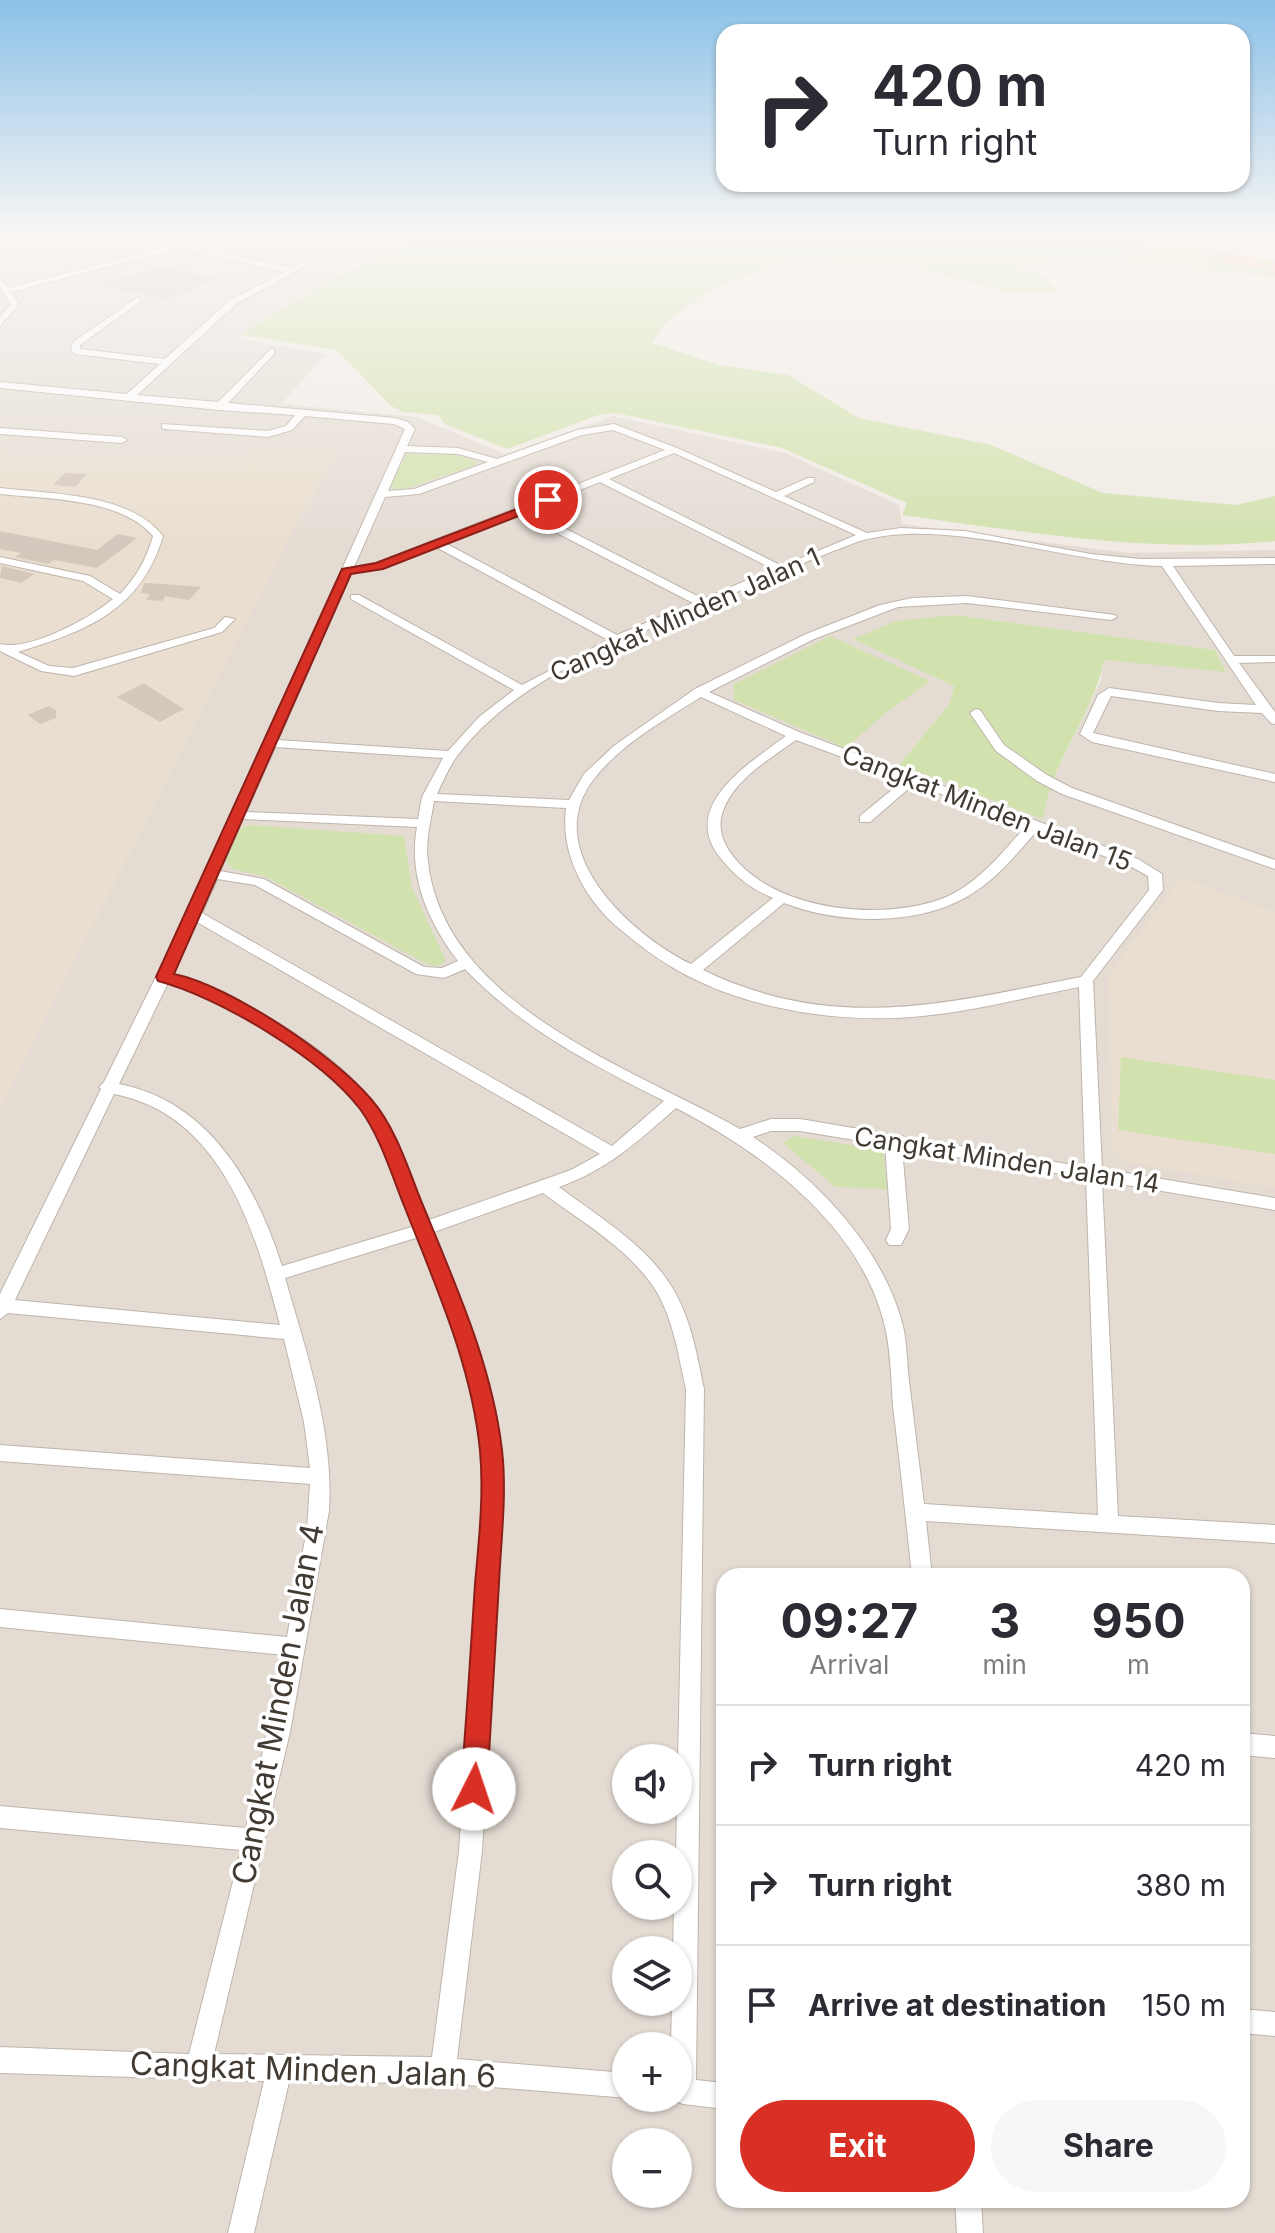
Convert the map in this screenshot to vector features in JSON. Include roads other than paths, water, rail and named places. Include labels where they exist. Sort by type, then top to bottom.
[{"type":"street","points":[[80,341],[75,351],[168,362]]},
{"type":"street","points":[[129,397],[191,341]]},
{"type":"street","points":[[219,407],[271,352]]},
{"type":"street","points":[[0,385],[402,422],[410,429],[194,914],[107,1087],[2,1309],[291,1333]]},
{"type":"street","points":[[0,400],[16,386]]},
{"type":"street","points":[[165,426],[268,434],[289,428],[301,414]]},
{"type":"street","points":[[381,494],[415,492],[599,427],[629,431],[866,536]]},
{"type":"street","points":[[0,431],[122,440]]},
{"type":"street","points":[[402,449],[458,451],[498,462]]},
{"type":"street","points":[[346,571],[378,566],[438,544],[674,450]]},
{"type":"street","points":[[601,479],[781,569]]},
{"type":"street","points":[[777,495],[811,480]]},
{"type":"street","points":[[0,491],[117,508],[137,517],[158,536],[147,573],[122,600],[58,634],[4,649]]},
{"type":"street","points":[[522,511],[702,603]]},
{"type":"street","name":"Cangkat Minden Jalan 1","points":[[921,1568],[894,1327],[875,1276],[841,1226],[790,1175],[739,1135],[572,1046],[518,1009],[466,963],[443,929],[423,879],[420,823],[428,797],[450,755],[481,721],[522,690],[570,661],[781,569],[866,536],[936,533],[1123,561],[1275,561]]},
{"type":"street","points":[[438,544],[617,640]]},
{"type":"street","points":[[0,560],[86,578],[122,600]]},
{"type":"street","points":[[1164,562],[1233,660],[1248,688],[1271,714]]},
{"type":"street","points":[[355,597],[522,690]]},
{"type":"street","points":[[1108,1524],[1086,981],[978,1003],[897,1013],[811,1008],[769,1000],[691,972],[636,938],[608,913],[592,892],[574,847],[573,804],[585,784],[622,743],[699,692],[840,623],[886,606],[954,600],[1111,617]]},
{"type":"street","points":[[4,649],[18,659],[54,670],[74,672],[218,630],[229,619]]},
{"type":"street","points":[[1233,660],[1275,659]]},
{"type":"street","name":"Cangkat Minden Jalan 15","points":[[699,692],[795,735],[1141,865],[1157,879],[1156,890],[1086,981]]},
{"type":"street","points":[[1271,714],[1122,692],[1104,695],[1086,731],[1092,738],[1275,778]]},
{"type":"street","points":[[976,713],[1000,748],[1042,778],[1067,791],[1275,865]]},
{"type":"street","points":[[795,735],[735,782],[717,808],[714,821],[718,845],[727,860],[747,878],[782,898],[852,912],[881,914],[926,909],[979,884],[1035,825]]},
{"type":"street","points":[[268,743],[450,755]]},
{"type":"street","points":[[865,819],[913,779]]},
{"type":"street","points":[[428,797],[573,804]]},
{"type":"street","points":[[236,815],[420,823]]},
{"type":"street","points":[[212,874],[259,882],[421,971],[444,973],[466,963]]},
{"type":"street","points":[[691,972],[782,898]]},
{"type":"street","points":[[194,914],[613,1154]]},
{"type":"street","points":[[164,977],[188,982],[225,1001],[306,1050],[367,1105],[387,1141],[424,1229],[465,1336],[480,1387],[491,1451],[491,1520],[468,1879],[443,2070]]},
{"type":"street","name":"Cangkat Minden Jalan 4","points":[[107,1087],[138,1090],[174,1110],[198,1130],[234,1173],[252,1206],[278,1274],[309,1399],[321,1477],[296,1647],[254,1840],[198,2067]]},
{"type":"street","points":[[278,1274],[547,1187],[613,1154],[674,1101]]},
{"type":"street","name":"Cangkat Minden Jalan 14","points":[[739,1135],[783,1124],[1275,1204]]},
{"type":"street","points":[[893,1141],[900,1229],[895,1240]]},
{"type":"street","points":[[547,1187],[632,1252],[665,1290],[683,1333],[695,1389],[681,2032]]},
{"type":"street","points":[[0,1453],[321,1477]]},
{"type":"street","points":[[915,1512],[1275,1534]]},
{"type":"street","points":[[0,1618],[296,1647]]},
{"type":"street","points":[[1250,1745],[1275,1747]]},
{"type":"street","points":[[0,1817],[254,1840]]},
{"type":"street","points":[[1250,2022],[1275,2024]]},
{"type":"street","name":"Cangkat Minden Jalan 6","points":[[0,2060],[279,2069],[443,2070],[612,2085]]},
{"type":"street","points":[[241,2233],[279,2069]]},
{"type":"street","points":[[692,2092],[716,2095]]},
{"type":"street","points":[[968,2208],[970,2233]]}]
